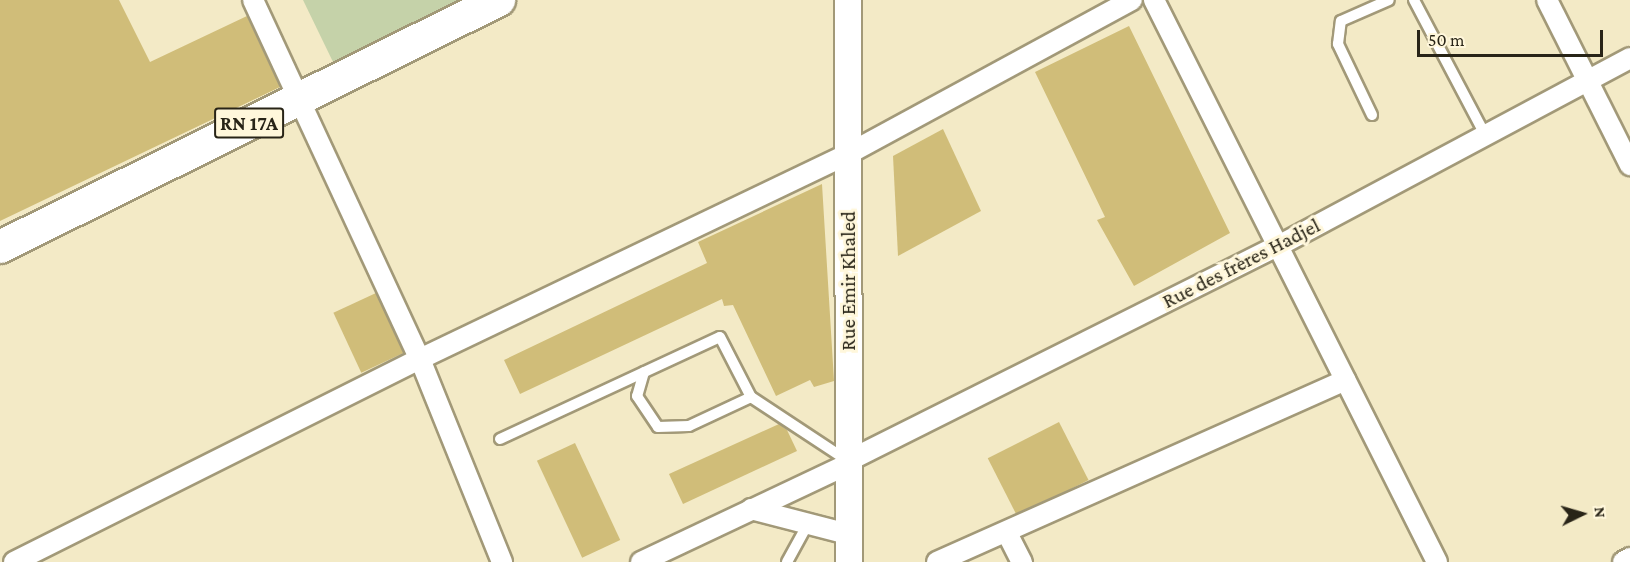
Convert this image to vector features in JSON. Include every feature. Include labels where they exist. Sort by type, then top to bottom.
[{"type":"main road","name":"RN 17A","points":[[0,247],[499,0]]},
{"type":"street","points":[[253,0],[297,99],[420,359],[502,562]]},
{"type":"street","name":"Rue Emir Khaled","points":[[848,0],[849,562]]},
{"type":"street","points":[[14,562],[420,359],[848,154],[1132,0]]},
{"type":"street","points":[[1154,0],[1437,562]]},
{"type":"street","points":[[1547,0],[1630,165]]},
{"type":"street","name":"Rue des frères Hadjel","points":[[641,562],[848,463],[1278,246],[1630,58]]},
{"type":"street","points":[[937,562],[1345,380]]},
{"type":"street","points":[[751,509],[809,522],[848,534]]},
{"type":"street","points":[[1007,532],[1022,562]]},
{"type":"street","points":[[1623,562],[1630,558]]},
{"type":"lane","points":[[1372,115],[1338,44],[1341,21],[1389,0]]},
{"type":"lane","points":[[1414,0],[1484,134]]},
{"type":"lane","points":[[500,439],[720,337],[751,398],[848,463]]},
{"type":"lane","points":[[644,372],[637,396],[658,426],[689,426],[751,398]]},
{"type":"lane","points":[[787,562],[809,522]]},
{"type":"green space","points":[[303,0],[464,0],[334,64]]},
{"type":"building","points":[[0,0],[119,0],[150,62],[247,16],[280,87],[0,221]]},
{"type":"building","points":[[1129,26],[1230,233],[1134,286],[1097,220],[1105,217],[1035,72]]},
{"type":"building","points":[[943,129],[981,211],[898,256],[893,156]]},
{"type":"building","points":[[822,184],[834,381],[814,387],[810,380],[776,396],[733,305],[724,306],[722,299],[520,394],[504,360],[707,263],[698,242]]},
{"type":"building","points":[[376,293],[404,353],[361,373],[333,313]]},
{"type":"building","points":[[1059,422],[1089,480],[1017,516],[988,458]]},
{"type":"building","points":[[779,424],[787,430],[797,451],[683,504],[669,474]]},
{"type":"building","points":[[575,443],[620,540],[582,558],[537,461]]}]
